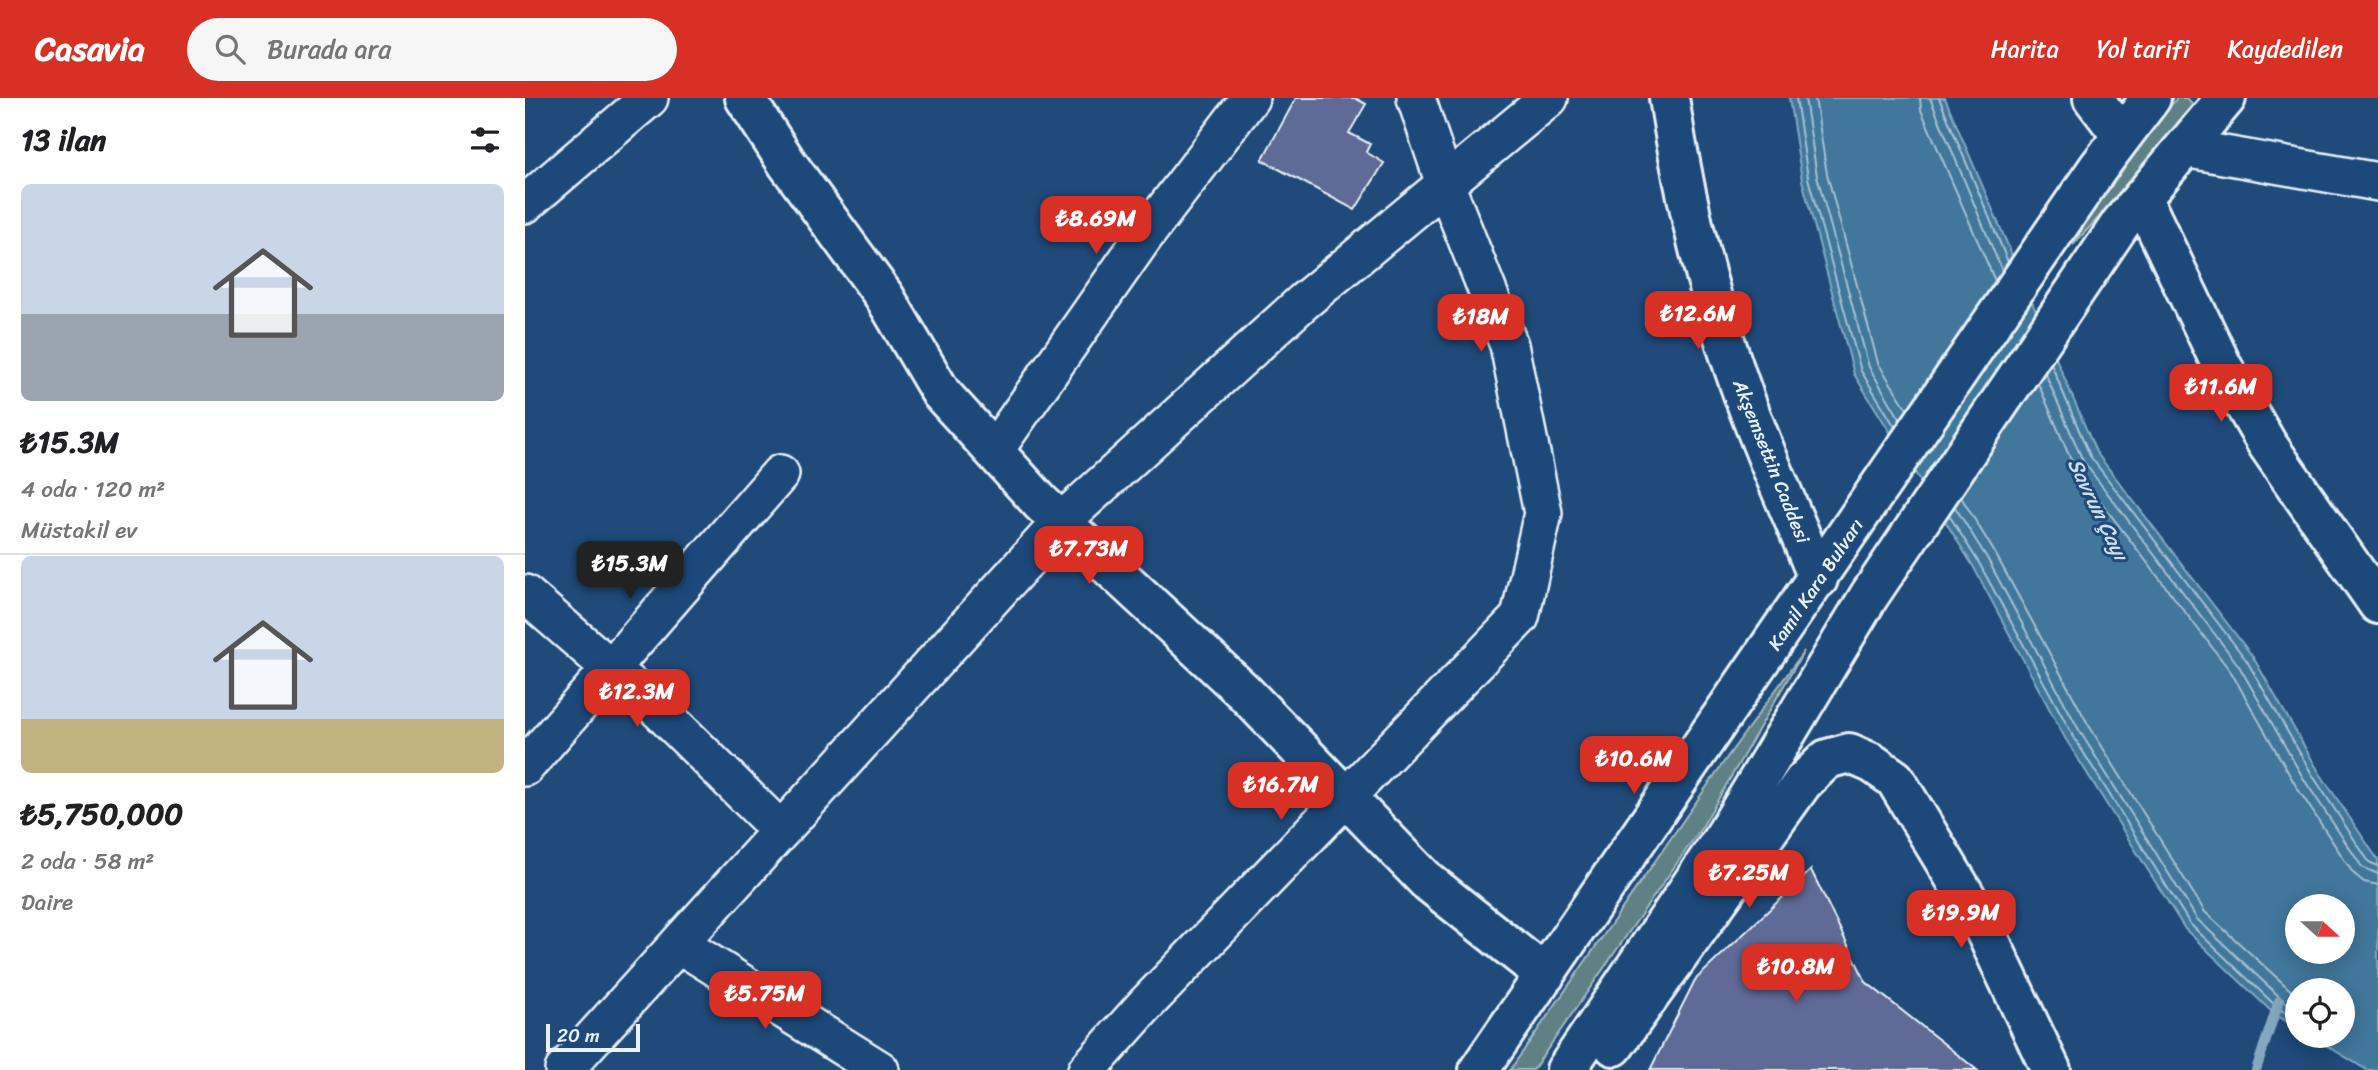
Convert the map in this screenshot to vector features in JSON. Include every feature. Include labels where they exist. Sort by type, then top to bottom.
[{"type":"street","points":[[525,204],[649,98]]},
{"type":"street","points":[[745,98],[787,163],[884,296],[941,393],[1062,521],[1244,692],[1427,881],[1545,975]]},
{"type":"street","points":[[994,451],[1143,239],[1250,98]]},
{"type":"street","points":[[1087,1070],[1146,1004],[1520,617],[1543,513],[1509,345],[1445,184],[1416,98]]},
{"type":"street","points":[[564,1070],[1062,521],[1303,302],[1549,98]]},
{"type":"street","name":"Akşemsettin Caddesi","points":[[1669,98],[1676,144],[1702,258],[1727,344],[1765,452],[1827,566]]},
{"type":"street","points":[[2093,98],[2122,136]]},
{"type":"street","name":"Kamil Kara Bulvarı","points":[[1479,1070],[2098,168],[2151,98]]},
{"type":"street","points":[[1566,1070],[1667,925],[1725,835],[1869,596],[2132,210],[2226,98]]},
{"type":"street","points":[[2184,148],[2378,182]]},
{"type":"street","points":[[2132,210],[2267,444],[2378,604]]},
{"type":"street","points":[[525,767],[780,474]]},
{"type":"street","points":[[525,594],[659,710],[781,831]]},
{"type":"street","points":[[1597,1070],[1803,782],[1827,759],[1849,753],[1872,763],[1895,779],[1980,920],[2051,1070]]},
{"type":"street","points":[[679,944],[880,1070]]},
{"type":"green space","points":[[2177,98],[2186,98],[2193,104],[2115,200],[2073,245],[2109,183]]},
{"type":"green space","points":[[1804,651],[1702,827],[1533,1070],[1510,1070],[1728,756]]},
{"type":"water","name":"Savrun Çayı","points":[[1789,98],[1945,98],[2096,452],[2253,657],[2319,772],[2378,860],[2378,1070],[2367,1070],[2331,1048],[2355,1048],[2355,978],[2285,978],[2285,1020],[2274,1014],[2185,929],[2065,738],[1973,566],[1854,374],[1802,180]]},
{"type":"building","points":[[1296,98],[1355,98],[1366,104],[1349,133],[1370,144],[1366,152],[1384,163],[1355,210],[1262,160]]},
{"type":"building","points":[[1811,870],[1866,982],[1977,1070],[1650,1070],[1695,980]]},
{"type":"waterway","points":[[2256,1070],[2279,1001]]}]
